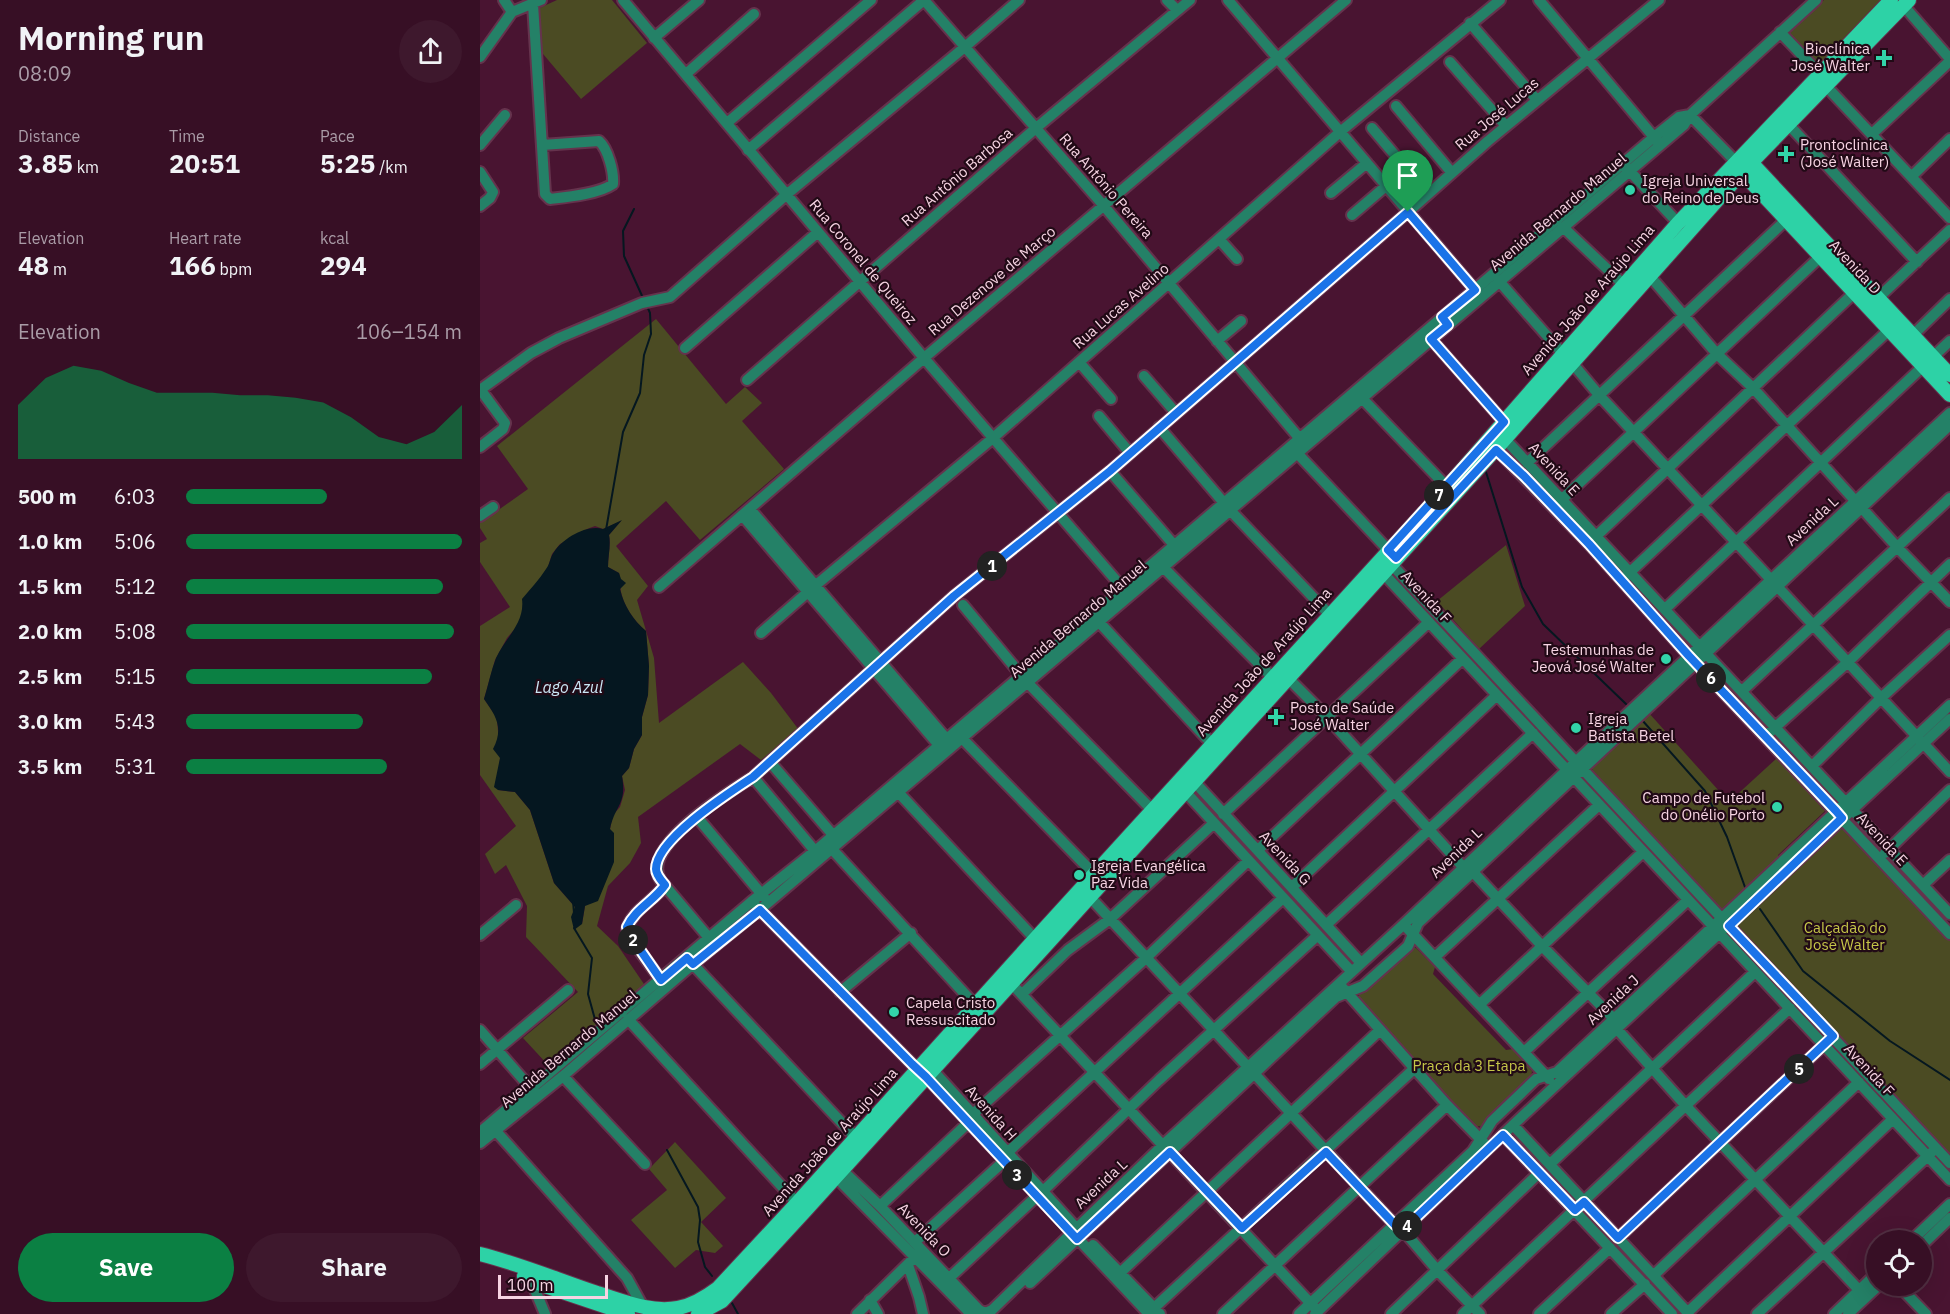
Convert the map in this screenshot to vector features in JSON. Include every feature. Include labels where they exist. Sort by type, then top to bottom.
[{"type":"main road","name":"Avenida João de Araújo Lima","points":[[1306,649],[1387,561],[1496,450],[1573,364],[1744,162],[1901,2]]},
{"type":"main road","name":"Avenida João de Araújo Lima","points":[[480,1254],[643,1307],[679,1308],[705,1298],[718,1288],[856,1138],[1011,982],[1089,896],[1185,782],[1291,669],[1330,615],[1387,561],[1447,486],[1678,223],[1744,162],[1789,125],[1823,80]]},
{"type":"main road","name":"Avenida D","points":[[1744,162],[1750,181],[1890,330],[1928,361],[1950,375]]},
{"type":"main road","name":"Avenida D","points":[[1744,162],[1913,335],[1950,395]]},
{"type":"main road","name":"Avenida João de Araújo Lima","points":[[698,1314],[722,1301],[839,1173],[925,1070],[975,1005],[1152,810],[1185,782],[1212,744],[1273,678],[1291,669]]},
{"type":"main road","points":[[480,1261],[513,1270],[545,1286],[628,1314]]},
{"type":"street","points":[[504,0],[512,12]]},
{"type":"street","name":"Rua Coronel de Queiroz","points":[[623,0],[924,358],[1126,592]]},
{"type":"street","points":[[654,38],[699,0]]},
{"type":"street","points":[[727,123],[871,0]]},
{"type":"street","points":[[748,150],[924,0]]},
{"type":"street","name":"Rua Antônio Pereira","points":[[924,0],[1104,206],[1300,439]]},
{"type":"street","points":[[480,447],[505,425],[480,390],[531,353],[559,338],[642,303],[664,299],[673,294],[786,195],[1019,0]]},
{"type":"street","points":[[1167,0],[1177,10]]},
{"type":"street","name":"Rua Antônio Barbosa","points":[[747,380],[1036,128],[1190,0]]},
{"type":"street","points":[[1228,0],[1475,290]]},
{"type":"street","name":"Rua Dezenove de Março","points":[[660,587],[924,358],[1346,0]]},
{"type":"street","name":"Rua Lucas Avelino","points":[[761,633],[993,438],[1340,132],[1500,0]]},
{"type":"street","points":[[1539,0],[1658,141]]},
{"type":"street","name":"Rua José Lucas","points":[[665,885],[656,869],[661,853],[677,834],[727,793],[753,777],[954,596],[1110,471],[1452,172],[1659,0]]},
{"type":"street","name":"Avenida Bernardo Manuel","points":[[480,1132],[534,1093],[563,1076],[690,961],[709,938],[751,902],[765,898],[831,848],[874,806],[1068,641],[1126,592],[1163,567],[1300,439],[1431,339],[1475,290],[1658,141],[1684,124],[1690,115],[1816,0]]},
{"type":"street","points":[[480,57],[512,12],[537,2],[542,145],[547,198],[599,190],[613,184],[605,149],[599,141],[542,145]]},
{"type":"street","points":[[1872,134],[1950,60],[1901,2]]},
{"type":"street","points":[[686,74],[754,14]]},
{"type":"street","points":[[1470,23],[1537,100]]},
{"type":"street","points":[[1780,32],[1950,218]]},
{"type":"street","points":[[1450,62],[1506,126]]},
{"type":"street","points":[[1396,106],[1452,172]]},
{"type":"street","points":[[480,145],[505,115]]},
{"type":"street","points":[[1690,115],[1744,162]]},
{"type":"street","points":[[1789,125],[1917,262]]},
{"type":"street","points":[[1372,128],[1428,194]]},
{"type":"street","points":[[1912,176],[1950,139]]},
{"type":"street","points":[[1331,193],[1367,163]]},
{"type":"street","points":[[1627,167],[1678,223]]},
{"type":"street","name":"Avenida Bernardo Manuel","points":[[1068,641],[1099,622],[1174,545],[1298,454],[1359,395],[1445,321],[1499,281],[1563,227],[1627,167]]},
{"type":"street","points":[[480,172],[491,188],[492,195],[480,206]]},
{"type":"street","points":[[1352,215],[1386,186]]},
{"type":"street","points":[[1527,463],[1787,219]]},
{"type":"street","points":[[1563,227],[1623,284]]},
{"type":"street","points":[[1878,298],[1950,230]]},
{"type":"street","points":[[686,348],[819,232]]},
{"type":"street","points":[[1220,240],[1237,259]]},
{"type":"street","points":[[1558,503],[1821,256]]},
{"type":"street","points":[[1649,275],[1717,354],[1753,388],[1950,602]]},
{"type":"street","points":[[1499,281],[1563,354]]},
{"type":"street","points":[[1593,540],[1855,292]]},
{"type":"street","points":[[1913,335],[1950,299]]},
{"type":"street","points":[[1217,341],[1240,321]]},
{"type":"street","points":[[1622,581],[1890,330]]},
{"type":"street","points":[[1431,339],[1504,422]]},
{"type":"street","points":[[1665,609],[1950,341]]},
{"type":"street","points":[[1079,362],[1111,399]]},
{"type":"street","points":[[1573,364],[1667,469],[1950,772]]},
{"type":"street","points":[[1144,376],[1176,413]]},
{"type":"street","points":[[1359,395],[1447,486]]},
{"type":"street","name":"Avenida L","points":[[1859,504],[1950,413]]},
{"type":"street","points":[[1099,416],[1130,453]]},
{"type":"street","name":"Avenida L","points":[[1252,1071],[1351,971],[1463,874],[1859,504],[1950,425]]},
{"type":"street","points":[[1159,427],[1227,506],[1330,615]]},
{"type":"street","points":[[1300,439],[1298,454],[1387,561]]},
{"type":"street","name":"Avenida E","points":[[1505,439],[1558,503],[1593,540],[1630,572],[1950,914]]},
{"type":"street","name":"Avenida E","points":[[1496,450],[1558,503]]},
{"type":"street","points":[[1110,471],[1174,545]]},
{"type":"street","points":[[1742,691],[1950,498]]},
{"type":"street","points":[[480,516],[493,507]]},
{"type":"street","points":[[746,512],[946,746]]},
{"type":"street","name":"Avenida E","points":[[1593,540],[1622,581],[1692,659],[1950,934]]},
{"type":"street","name":"Avenida F","points":[[1387,561],[1429,622],[1755,972],[1790,1008],[1829,1040],[1859,1082],[1893,1119],[1931,1152],[1950,1163]]},
{"type":"street","name":"Avenida F","points":[[1387,561],[1725,921],[1931,1152],[1950,1180]]},
{"type":"street","points":[[1766,736],[1848,662],[1950,564]]},
{"type":"street","points":[[1163,567],[1273,678]]},
{"type":"street","points":[[963,605],[1024,679],[1152,810]]},
{"type":"street","points":[[1099,622],[1212,744]]},
{"type":"street","points":[[1223,814],[1429,622]]},
{"type":"street","points":[[1812,766],[1881,698],[1950,635]]},
{"type":"street","points":[[1258,850],[1462,658]]},
{"type":"street","points":[[1291,669],[1327,717],[1428,829],[1463,874],[1497,898],[1589,993],[1611,1028],[1859,1290]]},
{"type":"street","points":[[1292,887],[1497,695]]},
{"type":"street","name":"Avenida J","points":[[1399,1227],[1490,1148],[1556,1086],[1611,1028],[1921,739],[1950,705]]},
{"type":"street","name":"Avenida J","points":[[1921,739],[1950,719]]},
{"type":"street","points":[[1326,925],[1533,733]]},
{"type":"street","points":[[959,735],[1094,874]]},
{"type":"street","name":"Avenida Bernardo Manuel","points":[[480,1143],[661,980],[760,910],[765,898],[833,835],[898,792],[946,746]]},
{"type":"street","points":[[770,762],[833,835]]},
{"type":"street","points":[[753,777],[815,851]]},
{"type":"street","name":"Avenida G","points":[[1185,782],[1223,814],[1361,963]]},
{"type":"street","name":"Avenida G","points":[[1185,782],[1214,823],[1351,971]]},
{"type":"street","points":[[1880,859],[1950,790]]},
{"type":"street","points":[[898,792],[1035,939]]},
{"type":"street","points":[[1435,957],[1599,805]]},
{"type":"street","points":[[697,817],[765,898]]},
{"type":"street","points":[[1022,994],[1068,950],[1110,919],[1214,823]]},
{"type":"street","points":[[831,848],[975,1005]]},
{"type":"street","points":[[1480,1004],[1643,852]]},
{"type":"street","points":[[1923,885],[1950,860]]},
{"type":"street","points":[[880,1206],[1060,1034],[1146,958],[1248,861]]},
{"type":"street","name":"Avenida L","points":[[990,1313],[1166,1149],[1336,997],[1363,986],[1408,946],[1418,923],[1463,874]]},
{"type":"street","points":[[661,980],[627,929],[635,914],[658,895],[665,885],[709,938]]},
{"type":"street","points":[[1089,896],[1480,1314]]},
{"type":"street","points":[[915,1242],[1094,1072],[1283,898]]},
{"type":"street","points":[[1524,1052],[1688,900]]},
{"type":"street","name":"Avenida H","points":[[751,902],[840,992],[925,1070],[1154,1312]]},
{"type":"street","points":[[480,936],[516,905]]},
{"type":"street","points":[[1403,925],[1556,1086]]},
{"type":"street","points":[[840,992],[911,933]]},
{"type":"street","points":[[945,1281],[1318,935]]},
{"type":"street","points":[[690,961],[856,1138]]},
{"type":"street","points":[[1550,1164],[1653,1070],[1755,972]]},
{"type":"street","points":[[1011,982],[1242,1228],[1316,1311]]},
{"type":"street","points":[[1339,983],[1447,1105],[1490,1148]]},
{"type":"street","points":[[480,1064],[568,990]]},
{"type":"street","points":[[1463,1314],[1790,1008]]},
{"type":"street","points":[[628,1019],[797,1203]]},
{"type":"street","name":"Avenida J","points":[[1299,1314],[1316,1311],[1473,1151],[1492,1121],[1536,1079],[1557,1072],[1611,1028]]},
{"type":"street","points":[[480,1030],[534,1093]]},
{"type":"street","points":[[1120,1272],[1380,1030]]},
{"type":"street","points":[[1618,1238],[1829,1040]]},
{"type":"street","points":[[1154,1312],[1415,1068]]},
{"type":"street","points":[[563,1076],[645,1164]]},
{"type":"street","points":[[1654,1275],[1859,1082]]},
{"type":"street","points":[[1223,1314],[1447,1105]]},
{"type":"street","points":[[1513,1125],[1689,1313],[1893,1119]]},
{"type":"street","points":[[495,1130],[627,1278],[643,1307]]},
{"type":"street","points":[[1503,1135],[1672,1314]]},
{"type":"street","points":[[1758,1314],[1931,1152]]},
{"type":"street","name":"Avenida O","points":[[839,1173],[880,1206],[915,1242],[971,1314]]},
{"type":"street","name":"Avenida O","points":[[839,1173],[911,1261],[945,1281],[990,1313]]},
{"type":"street","points":[[1391,1314],[1539,1173]]},
{"type":"street","points":[[1923,1230],[1950,1204]]},
{"type":"street","points":[[1932,1235],[1950,1218]]},
{"type":"street","name":"Avenida H","points":[[1077,1233],[1120,1272],[1154,1312]]},
{"type":"street","points":[[1539,1314],[1610,1248]]},
{"type":"street","points":[[857,1314],[911,1261]]},
{"type":"street","points":[[911,1261],[923,1314]]},
{"type":"street","points":[[530,1278],[545,1314]]},
{"type":"street","points":[[1834,1314],[1866,1283]]},
{"type":"street","points":[[1611,1314],[1645,1284]]},
{"type":"street","points":[[1848,1314],[1867,1296]]},
{"type":"street","points":[[1909,1296],[1926,1314]]},
{"type":"street","points":[[870,1300],[878,1314]]},
{"type":"green space","points":[[557,0],[612,0],[647,43],[581,99],[538,48],[535,10]]},
{"type":"green space","points":[[1824,0],[1887,0],[1820,68],[1785,33]]},
{"type":"green space","points":[[656,319],[726,404],[745,387],[762,403],[742,421],[784,469],[700,540],[666,501],[616,546],[648,586],[637,600],[654,658],[659,723],[743,662],[771,693],[799,730],[761,760],[740,744],[638,817],[641,843],[630,863],[608,886],[597,926],[618,946],[646,987],[548,1065],[523,1038],[578,992],[526,937],[527,906],[506,865],[495,874],[485,854],[516,826],[480,775],[480,626],[510,607],[480,562],[480,543],[487,539],[480,528],[480,523],[528,489],[497,446]],"holes":[[[621,521],[609,535],[608,567],[619,573],[621,592],[627,609],[646,631],[649,666],[648,695],[642,717],[642,735],[634,749],[629,768],[622,776],[625,790],[620,807],[613,815],[585,906],[582,924],[575,907],[554,883],[530,810],[515,792],[498,790],[500,758],[497,718],[484,699],[495,660],[507,638],[519,624],[524,610],[548,567],[552,554],[560,544],[587,529],[595,526],[603,529]]]},
{"type":"green space","points":[[1506,545],[1525,606],[1479,649],[1437,601]]},
{"type":"green space","points":[[1648,712],[1729,802],[1777,758],[1825,811],[1778,855],[1780,858],[1721,914],[1590,767]]},
{"type":"green space","name":"Calçadão do José Walter","points":[[1841,823],[1950,941],[1950,1158],[1733,925]]},
{"type":"green space","name":"Praça da 3 Etapa","points":[[1409,948],[1416,948],[1435,967],[1433,974],[1506,1050],[1513,1049],[1532,1071],[1531,1078],[1481,1126],[1473,1127],[1359,1002],[1359,994]]},
{"type":"green space","points":[[675,1142],[726,1198],[701,1222],[723,1246],[715,1253],[696,1250],[675,1268],[631,1220],[667,1190],[649,1169]]},
{"type":"water","name":"Lago Azul","points":[[622,520],[609,535],[608,567],[619,573],[621,579],[626,583],[620,589],[624,601],[633,617],[646,631],[649,666],[648,695],[642,717],[642,735],[634,749],[629,768],[622,776],[622,799],[610,829],[614,833],[614,862],[598,901],[585,906],[582,924],[574,930],[571,917],[575,907],[554,883],[530,810],[515,792],[498,790],[494,787],[500,758],[493,749],[498,728],[495,717],[484,699],[496,658],[518,623],[522,599],[543,573],[554,552],[576,533],[583,530],[603,529]]},
{"type":"waterway","points":[[634,209],[623,231],[624,256],[643,298]]},
{"type":"waterway","points":[[606,530],[623,432],[640,393],[644,355],[651,334],[650,313],[647,306]]},
{"type":"waterway","points":[[1486,472],[1522,587],[1543,624],[1626,704]]},
{"type":"waterway","points":[[1642,720],[1705,791],[1727,837],[1746,890]]},
{"type":"waterway","points":[[573,901],[574,913]]},
{"type":"waterway","points":[[1760,909],[1803,971],[1890,1041],[1950,1080]]},
{"type":"waterway","points":[[574,928],[592,958],[588,994],[596,1023]]},
{"type":"waterway","points":[[667,1150],[698,1207],[700,1220],[698,1242],[705,1267],[712,1276]]},
{"type":"waterway","points":[[732,1303],[738,1314]]},
{"type":"place","name":"Bioclínica José Walter","points":[[1884,58]]},
{"type":"place","name":"Prontoclinica (José Walter)","points":[[1786,154]]},
{"type":"place","name":"Igreja Universal do Reino de Deus","points":[[1630,190]]},
{"type":"place","name":"Testemunhas de Jeová José Walter","points":[[1666,659]]},
{"type":"place","name":"Posto de Saúde José Walter","points":[[1276,717]]},
{"type":"place","name":"Igreja Batista Betel","points":[[1576,728]]},
{"type":"place","name":"Campo de Futebol do Onélio Porto","points":[[1777,807]]},
{"type":"place","name":"Igreja Evangélica Paz Vida","points":[[1079,875]]},
{"type":"place","name":"Capela Cristo Ressuscitado","points":[[894,1012]]},
{"type":"route","points":[[1408,212],[1475,290],[1442,317],[1448,325],[1431,339],[1504,422],[1388,550],[1396,558],[1496,450],[1589,544],[1689,656],[1836,811],[1842,818],[1729,926],[1833,1036],[1618,1238],[1584,1202],[1575,1210],[1503,1135],[1403,1230],[1395,1225],[1326,1152],[1242,1228],[1170,1152],[1077,1239],[926,1077],[760,910],[693,964],[687,958],[661,980],[627,927],[635,914],[658,895],[665,885],[658,876],[657,864],[661,853],[677,834],[727,793],[753,777],[954,596],[1110,471],[1408,212]]}]
